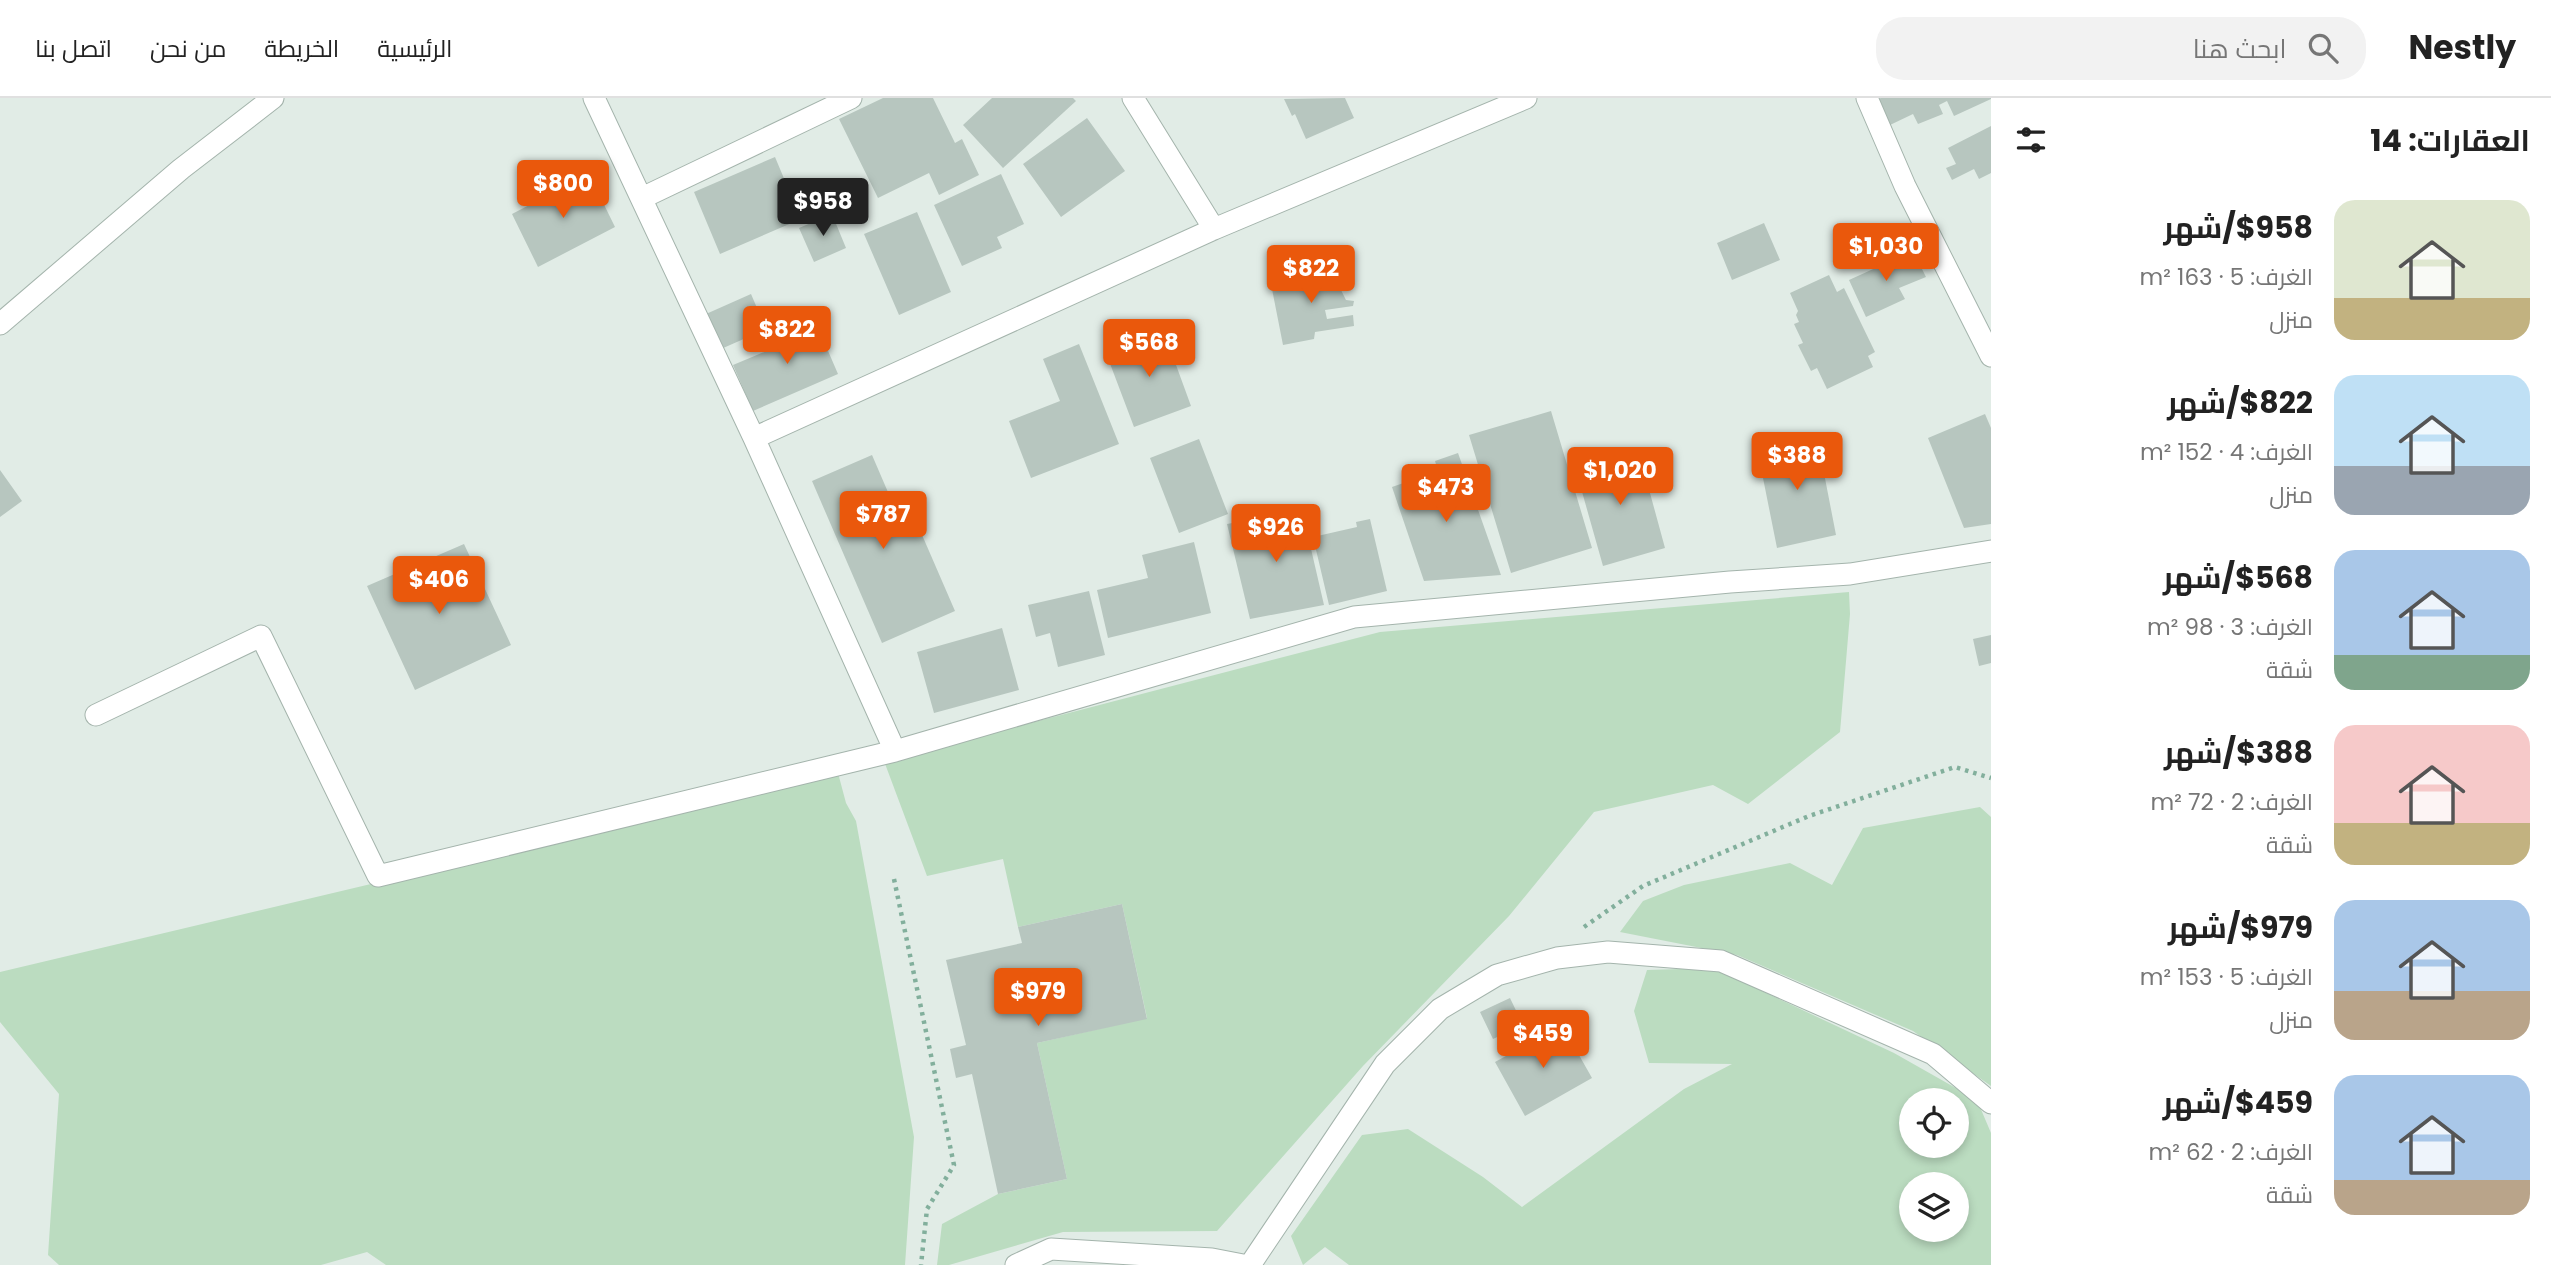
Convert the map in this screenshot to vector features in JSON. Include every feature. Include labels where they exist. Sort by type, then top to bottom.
[{"type":"street","points":[[0,324],[181,169],[273,98]]},
{"type":"street","points":[[594,98],[754,438],[895,751]]},
{"type":"street","points":[[642,198],[851,98]]},
{"type":"street","points":[[1133,98],[1214,229]]},
{"type":"street","points":[[754,438],[1214,229],[1526,98]]},
{"type":"street","points":[[1867,98],[1905,187],[1991,356]]},
{"type":"street","points":[[96,715],[261,636],[378,876],[895,751],[1354,617],[1730,582],[1850,575],[1991,551]]},
{"type":"street","points":[[1250,1265],[1385,1064],[1440,1009],[1497,975],[1557,958],[1608,952],[1721,961],[1933,1054],[1991,1103]]},
{"type":"street","points":[[1016,1265],[1051,1249],[1212,1259],[1243,1265]]},
{"type":"path","points":[[1579,930],[1643,886],[1809,816],[1955,766],[1991,778]]},
{"type":"path","points":[[894,879],[954,1165],[927,1209],[921,1265]]},
{"type":"green space","points":[[1849,592],[1850,614],[1840,732],[1748,804],[1713,785],[1594,812],[1509,916],[1363,1066],[1217,1231],[1063,1232],[949,1265],[937,1265],[942,1224],[998,1194],[1067,1179],[1037,1043],[1147,1018],[1122,904],[1018,927],[1003,859],[927,876],[884,761],[1380,632]]},
{"type":"green space","points":[[838,773],[846,803],[856,821],[914,1137],[905,1265],[386,1265],[367,1252],[321,1265],[59,1265],[48,1255],[59,1094],[0,1022],[0,972]]},
{"type":"green space","points":[[1980,807],[1991,817],[1991,1086],[1913,1031],[1737,955],[1620,932],[1643,901],[1684,885],[1790,863],[1832,885],[1863,828]]},
{"type":"green space","points":[[1713,968],[1894,1053],[1956,1088],[1899,1088],[1899,1158],[1969,1158],[1969,1095],[1977,1100],[1991,1133],[1991,1265],[1349,1265],[1325,1247],[1303,1265],[1291,1236],[1362,1135],[1408,1129],[1483,1177],[1522,1207],[1684,1089],[1732,1064],[1649,1063],[1634,1011],[1647,970]]},
{"type":"building","points":[[883,98],[933,98],[955,143],[962,139],[979,175],[939,195],[929,173],[878,198],[839,119]]},
{"type":"building","points":[[992,98],[1073,98],[1076,101],[1003,168],[963,125]]},
{"type":"building","points":[[1345,98],[1354,118],[1306,139],[1295,114],[1292,116],[1284,99]]},
{"type":"building","points":[[1878,99],[1991,99],[1954,116],[1947,101],[1939,105],[1943,114],[1918,124],[1913,114],[1890,125]]},
{"type":"building","points":[[1087,118],[1125,171],[1061,217],[1023,164]]},
{"type":"building","points":[[1991,126],[1991,173],[1979,179],[1974,169],[1952,180],[1946,168],[1956,164],[1948,148]]},
{"type":"building","points":[[775,157],[801,219],[720,254],[694,192]]},
{"type":"building","points":[[589,174],[615,227],[538,267],[512,214]]},
{"type":"building","points":[[1001,174],[1024,224],[997,237],[1002,248],[962,266],[934,205]]},
{"type":"building","points":[[845,178],[862,215],[843,223],[827,187]]},
{"type":"building","points":[[917,212],[951,292],[899,315],[864,234]]},
{"type":"building","points":[[832,214],[846,248],[814,262],[799,228]]},
{"type":"building","points":[[1764,223],[1780,260],[1732,280],[1717,243]]},
{"type":"building","points":[[1333,246],[1337,261],[1314,268],[1309,263],[1302,265],[1299,255]]},
{"type":"building","points":[[1913,251],[1926,277],[1899,288],[1905,299],[1866,317],[1849,280]]},
{"type":"building","points":[[1346,269],[1350,285],[1341,290],[1346,300],[1354,301],[1353,306],[1325,310],[1327,319],[1353,315],[1354,326],[1315,332],[1314,339],[1283,345],[1271,284]]},
{"type":"building","points":[[1829,275],[1837,292],[1844,288],[1875,352],[1868,356],[1873,367],[1827,389],[1817,368],[1811,371],[1798,345],[1803,343],[1794,324],[1799,322],[1796,315],[1798,311],[1790,293]]},
{"type":"building","points":[[751,294],[766,329],[721,349],[706,314]]},
{"type":"building","points":[[813,316],[838,374],[753,411],[733,365],[781,345],[776,332]]},
{"type":"building","points":[[1164,332],[1191,406],[1134,427],[1106,353]]},
{"type":"building","points":[[1079,344],[1119,444],[1031,478],[1009,421],[1060,401],[1043,359]]},
{"type":"building","points":[[1551,411],[1592,548],[1511,573],[1469,435]]},
{"type":"building","points":[[1985,414],[1991,428],[1991,524],[1964,528],[1928,438]]},
{"type":"building","points":[[1817,437],[1836,535],[1777,548],[1757,448]]},
{"type":"building","points":[[1199,439],[1228,514],[1179,533],[1150,458]]},
{"type":"building","points":[[1638,449],[1665,548],[1603,566],[1575,467]]},
{"type":"building","points":[[1458,453],[1501,575],[1424,581],[1392,487],[1438,471],[1435,461]]},
{"type":"building","points":[[872,455],[903,527],[916,521],[955,611],[882,643],[812,481]]},
{"type":"building","points":[[0,470],[22,501],[0,517]]},
{"type":"building","points":[[1302,510],[1324,605],[1250,619],[1227,524]]},
{"type":"building","points":[[1370,519],[1387,591],[1329,605],[1313,537],[1357,527],[1356,522]]},
{"type":"building","points":[[1194,542],[1211,613],[1108,638],[1097,590],[1148,578],[1142,555]]},
{"type":"building","points":[[464,544],[511,645],[415,690],[367,586]]},
{"type":"building","points":[[1089,591],[1105,655],[1058,667],[1050,633],[1036,637],[1028,605]]},
{"type":"building","points":[[1002,628],[1019,690],[934,713],[917,652]]},
{"type":"building","points":[[1991,635],[1991,663],[1979,666],[1973,639]]},
{"type":"building","points":[[1122,904],[1147,1019],[1037,1043],[1067,1179],[998,1194],[972,1074],[956,1078],[950,1049],[966,1045],[946,960],[1022,943],[1018,927]]},
{"type":"building","points":[[1510,998],[1523,1025],[1493,1039],[1480,1012]]},
{"type":"building","points":[[1562,1025],[1592,1078],[1525,1116],[1495,1062]]}]
